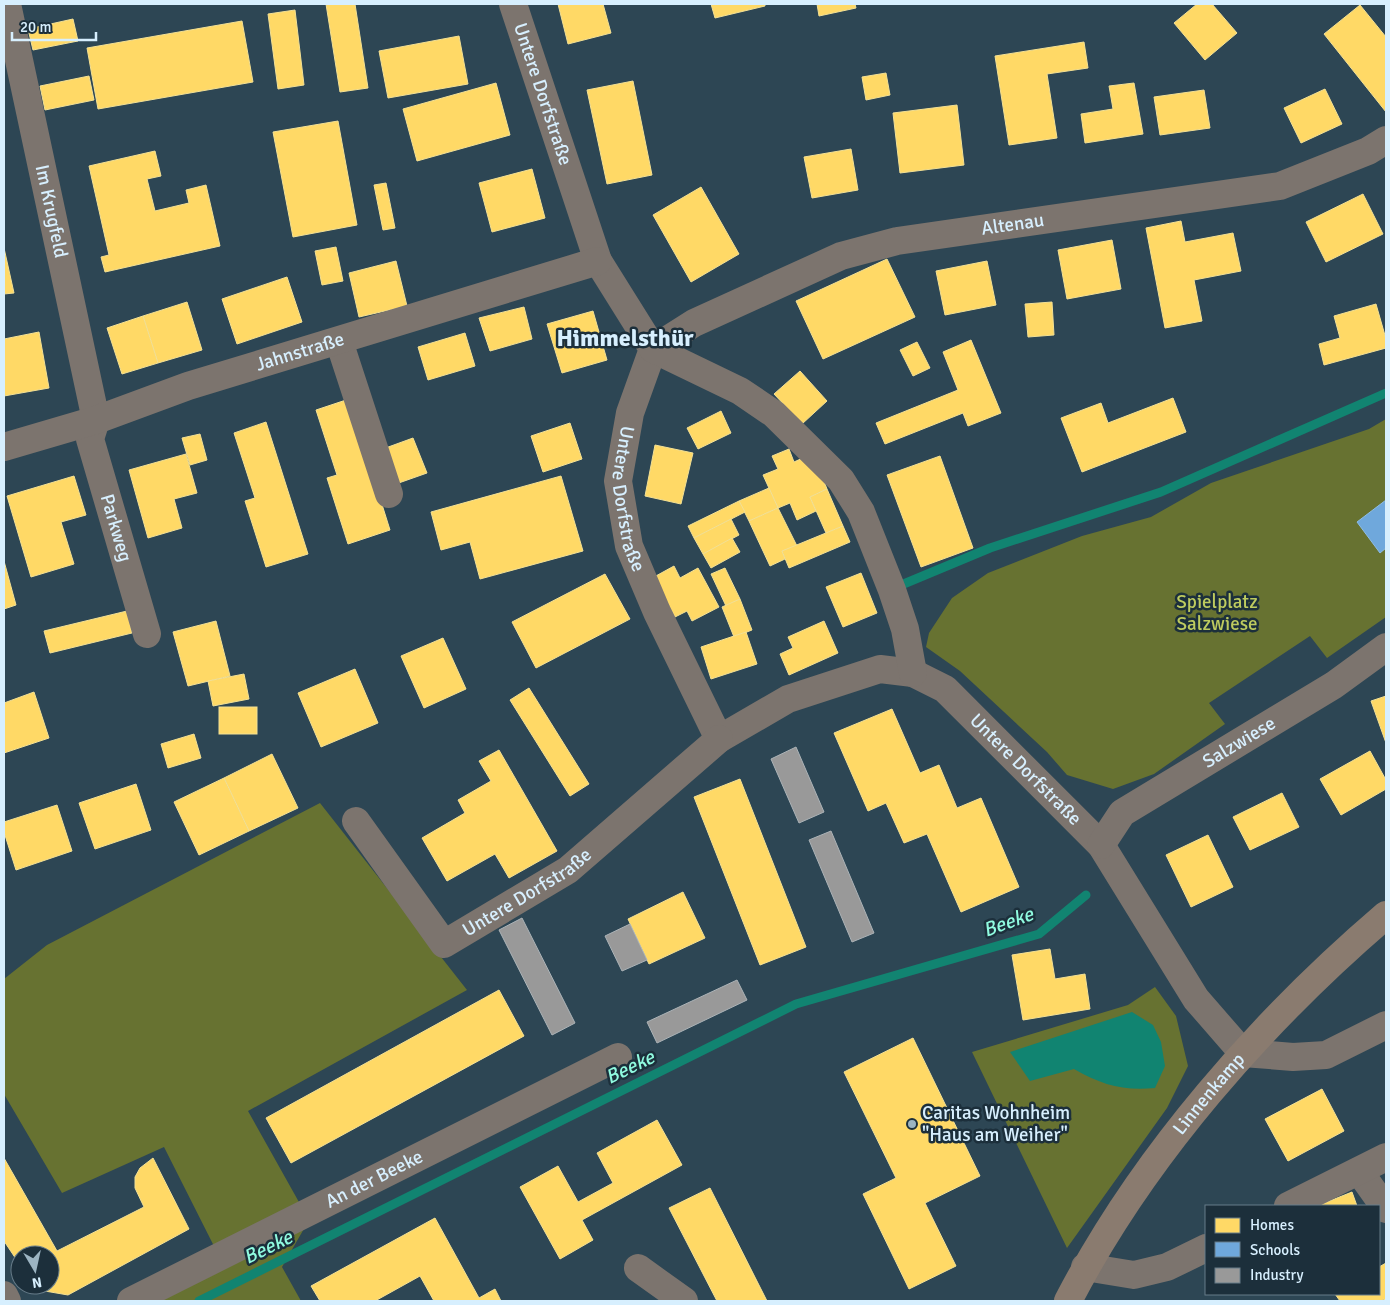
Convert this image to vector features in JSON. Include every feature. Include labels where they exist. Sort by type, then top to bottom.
[{"type":"main road","name":"Linnenkamp","points":[[1068,1301],[1086,1267],[1120,1213],[1160,1155],[1243,1053],[1292,1000],[1386,915]]},
{"type":"street","name":"Im Krugfeld","points":[[7,4],[96,420]]},
{"type":"street","name":"Untere Dorfstraße","points":[[513,4],[598,261],[653,349],[630,413],[618,481],[629,546],[657,612],[719,739]]},
{"type":"street","name":"Altenau","points":[[653,349],[694,323],[841,256],[898,241],[1280,186],[1368,151],[1386,140]]},
{"type":"street","name":"Jahnstraße","points":[[4,447],[96,420],[188,386],[598,261]]},
{"type":"street","points":[[339,341],[389,494]]},
{"type":"street","points":[[653,349],[740,391],[774,414],[841,480],[861,512],[892,590],[905,629],[914,673]]},
{"type":"street","name":"Parkweg","points":[[96,420],[90,439],[147,634]]},
{"type":"street","name":"Salzwiese","points":[[1101,845],[1122,813],[1334,685],[1386,647]]},
{"type":"street","name":"Untere Dorfstraße","points":[[356,821],[444,944],[568,870],[719,739],[788,699],[880,670],[914,673],[944,689],[1101,845],[1196,999],[1243,1053]]},
{"type":"street","points":[[1243,1053],[1294,1057],[1326,1055],[1386,1024]]},
{"type":"street","name":"An der Beeke","points":[[131,1301],[618,1057]]},
{"type":"street","points":[[1290,1205],[1386,1157]]},
{"type":"street","points":[[1359,1170],[1386,1209]]},
{"type":"street","points":[[1086,1267],[1134,1275],[1167,1266],[1205,1248]]},
{"type":"street","points":[[638,1268],[684,1301]]},
{"type":"street","points":[[4,1295],[7,1301]]},
{"type":"green space","name":"Spielplatz Salzwiese","points":[[1386,419],[1386,617],[1327,658],[1310,636],[1209,703],[1225,724],[1154,774],[1113,789],[1067,775],[1047,752],[960,671],[926,647],[929,633],[952,598],[988,573],[1082,536],[1151,517],[1211,483],[1369,429]]},
{"type":"green space","points":[[320,803],[467,990],[248,1111],[309,1220],[282,1267],[301,1301],[145,1301],[222,1262],[164,1147],[62,1193],[4,1094],[4,979],[47,945]]},
{"type":"green space","points":[[1155,987],[1176,1016],[1188,1066],[1167,1108],[1067,1248],[972,1052],[1128,1005]]},
{"type":"shaded area","points":[[1132,1012],[1153,1025],[1161,1042],[1165,1066],[1155,1088],[1133,1089],[1113,1086],[1074,1069],[1030,1081],[1010,1052]]},
{"type":"building: Homes","points":[[326,4],[355,4],[368,88],[340,92]]},
{"type":"building: Homes","points":[[558,4],[603,4],[611,33],[568,44]]},
{"type":"building: Homes","points":[[711,4],[765,4],[765,6],[715,18]]},
{"type":"building: Homes","points":[[817,4],[855,4],[856,8],[819,16]]},
{"type":"building: Homes","points":[[1197,4],[1212,4],[1237,33],[1205,60],[1174,23]]},
{"type":"building: Homes","points":[[1360,5],[1386,37],[1386,112],[1324,34]]},
{"type":"building: Homes","points":[[295,10],[304,85],[278,89],[268,14]]},
{"type":"building: Homes","points":[[73,19],[78,41],[33,50],[28,29]]},
{"type":"building: Homes","points":[[242,21],[253,82],[98,109],[87,48]]},
{"type":"building: Homes","points":[[459,36],[468,84],[388,98],[379,51]]},
{"type":"building: Homes","points":[[1084,42],[1088,68],[1047,74],[1057,138],[1009,145],[995,56]]},
{"type":"building: Homes","points":[[886,73],[890,95],[866,100],[862,77]]},
{"type":"building: Homes","points":[[89,76],[94,100],[45,110],[40,86]]},
{"type":"building: Homes","points":[[633,81],[652,175],[607,184],[587,90]]},
{"type":"building: Homes","points":[[496,83],[510,135],[417,161],[403,109]]},
{"type":"building: Homes","points":[[1134,83],[1143,134],[1085,143],[1081,114],[1113,109],[1109,86]]},
{"type":"building: Homes","points":[[1325,89],[1342,124],[1301,143],[1284,108]]},
{"type":"building: Homes","points":[[1204,90],[1210,128],[1160,135],[1154,97]]},
{"type":"building: Homes","points":[[957,105],[964,165],[900,173],[893,113]]},
{"type":"building: Homes","points":[[338,121],[357,225],[293,237],[273,132]]},
{"type":"building: Homes","points":[[851,149],[858,190],[812,198],[804,157]]},
{"type":"building: Homes","points":[[155,151],[161,176],[147,179],[155,211],[189,203],[186,190],[206,185],[220,246],[105,272],[101,257],[109,255],[89,166]]},
{"type":"building: Homes","points":[[532,169],[545,218],[492,232],[479,183]]},
{"type":"building: Homes","points":[[386,183],[395,228],[383,230],[374,185]]},
{"type":"building: Homes","points":[[701,187],[739,254],[691,282],[653,215]]},
{"type":"building: Homes","points":[[1363,194],[1383,234],[1326,262],[1306,222]]},
{"type":"building: Homes","points":[[1181,221],[1185,242],[1233,233],[1241,271],[1194,280],[1202,321],[1165,328],[1146,228]]},
{"type":"building: Homes","points":[[1112,240],[1121,289],[1067,299],[1058,250]]},
{"type":"building: Homes","points":[[336,247],[343,281],[322,285],[315,251]]},
{"type":"building: Homes","points":[[4,248],[14,293],[4,294]]},
{"type":"building: Homes","points":[[887,259],[915,317],[823,359],[796,301]]},
{"type":"building: Homes","points":[[396,261],[407,306],[359,317],[349,273]]},
{"type":"building: Homes","points":[[987,261],[996,305],[945,315],[936,271]]},
{"type":"building: Homes","points":[[287,277],[302,322],[237,344],[222,299]]},
{"type":"building: Homes","points":[[187,302],[202,350],[158,363],[143,316]]},
{"type":"building: Homes","points":[[1052,302],[1054,335],[1028,337],[1025,304]]},
{"type":"building: Homes","points":[[1376,304],[1386,339],[1386,348],[1324,365],[1319,344],[1340,338],[1334,316]]},
{"type":"building: Homes","points":[[524,307],[532,339],[490,351],[479,318]]},
{"type":"building: Homes","points":[[593,311],[607,360],[562,373],[547,324]]},
{"type":"building: Homes","points":[[143,316],[158,363],[122,374],[107,328]]},
{"type":"building: Homes","points":[[39,332],[49,388],[4,396],[4,339]]},
{"type":"building: Homes","points":[[465,333],[475,366],[428,380],[418,347]]},
{"type":"building: Homes","points":[[971,340],[1001,413],[968,426],[963,413],[885,444],[876,423],[958,390],[943,352]]},
{"type":"building: Homes","points":[[917,342],[930,368],[913,376],[900,350]]},
{"type":"building: Homes","points":[[800,371],[827,401],[802,424],[774,394]]},
{"type":"building: Homes","points":[[1173,398],[1186,432],[1082,472],[1061,418],[1101,403],[1108,423]]},
{"type":"building: Homes","points":[[349,399],[390,530],[348,544],[327,478],[337,475],[316,410]]},
{"type":"building: Homes","points":[[721,411],[731,433],[698,449],[687,428]]},
{"type":"building: Homes","points":[[266,422],[308,554],[266,567],[245,501],[255,498],[234,433]]},
{"type":"building: Homes","points":[[570,423],[582,459],[543,472],[531,436]]},
{"type":"building: Homes","points":[[200,434],[207,460],[190,465],[182,438]]},
{"type":"building: Homes","points":[[413,438],[427,473],[393,485],[380,450]]},
{"type":"building: Homes","points":[[655,445],[693,453],[681,504],[645,496]]},
{"type":"building: Homes","points":[[789,449],[794,462],[805,457],[817,464],[827,489],[810,497],[816,511],[797,520],[790,503],[778,508],[763,475],[778,469],[772,456]]},
{"type":"building: Homes","points":[[186,454],[197,493],[174,499],[182,528],[148,538],[129,470]]},
{"type":"building: Homes","points":[[940,456],[973,548],[921,567],[887,475]]},
{"type":"building: Homes","points":[[74,476],[86,515],[61,522],[74,564],[31,577],[7,496]]},
{"type":"building: Homes","points":[[561,476],[583,551],[480,579],[470,542],[441,550],[431,512]]},
{"type":"building: Homes","points":[[769,488],[778,508],[749,521],[739,501]]},
{"type":"building: Homes","points":[[827,489],[843,526],[826,533],[810,497]]},
{"type":"building: Homes","points":[[739,501],[745,512],[694,538],[688,526]]},
{"type":"building: Homes","points":[[778,508],[797,546],[782,551],[785,559],[770,566],[749,521]]},
{"type":"building: Homes","points":[[731,519],[739,535],[703,554],[694,538]]},
{"type":"building: Homes","points":[[843,526],[850,542],[789,568],[782,551]]},
{"type":"building: Homes","points":[[732,538],[740,552],[711,568],[703,554]]},
{"type":"building: Homes","points":[[4,561],[16,605],[4,609]]},
{"type":"building: Homes","points":[[674,566],[680,578],[698,568],[719,607],[692,621],[687,611],[675,617],[654,577]]},
{"type":"building: Homes","points":[[725,568],[740,599],[726,606],[711,574]]},
{"type":"building: Homes","points":[[861,573],[877,613],[843,627],[826,587]]},
{"type":"building: Homes","points":[[605,574],[630,619],[536,668],[512,622]]},
{"type":"building: Homes","points":[[740,599],[752,630],[734,637],[722,607]]},
{"type":"building: Homes","points":[[127,611],[132,633],[50,653],[44,631]]},
{"type":"building: Homes","points":[[216,621],[230,676],[188,686],[173,632]]},
{"type":"building: Homes","points":[[824,621],[838,653],[789,675],[780,654],[793,648],[788,637]]},
{"type":"building: Homes","points":[[746,632],[757,664],[711,679],[701,647]]},
{"type":"building: Homes","points":[[443,638],[466,689],[424,708],[401,656]]},
{"type":"building: Homes","points":[[355,669],[378,723],[321,747],[298,693]]},
{"type":"building: Homes","points":[[244,674],[249,699],[213,706],[208,681]]},
{"type":"building: Homes","points":[[529,688],[589,784],[570,796],[510,700]]},
{"type":"building: Homes","points":[[34,692],[49,738],[4,753],[4,703]]},
{"type":"building: Homes","points":[[1386,696],[1386,743],[1371,701]]},
{"type":"building: Homes","points":[[219,707],[257,707],[257,734],[219,734]]},
{"type":"building: Homes","points":[[892,709],[920,773],[939,765],[957,808],[981,798],[1019,887],[961,912],[927,834],[904,843],[886,803],[868,811],[834,733]]},
{"type":"building: Homes","points":[[194,734],[201,758],[168,768],[161,744]]},
{"type":"building: Homes","points":[[499,750],[557,851],[509,878],[495,854],[447,881],[422,838],[465,813],[458,800],[491,781],[479,761]]},
{"type":"building: Homes","points":[[1370,751],[1386,780],[1386,789],[1341,815],[1320,779]]},
{"type":"building: Homes","points":[[272,754],[298,808],[249,831],[224,778]]},
{"type":"building: Homes","points":[[224,778],[249,831],[199,855],[174,802]]},
{"type":"building: Homes","points":[[740,779],[806,947],[760,965],[694,797]]},
{"type":"building: Homes","points":[[136,784],[151,830],[95,849],[79,803]]},
{"type":"building: Homes","points":[[1282,793],[1299,827],[1250,850],[1233,817]]},
{"type":"building: Homes","points":[[57,805],[72,851],[16,870],[4,832],[4,822]]},
{"type":"building: Homes","points":[[1208,835],[1233,887],[1191,907],[1166,855]]},
{"type":"building: Homes","points":[[683,892],[705,938],[649,964],[628,919]]},
{"type":"building: Homes","points":[[1050,949],[1055,979],[1085,974],[1090,1009],[1023,1020],[1012,955]]},
{"type":"building: Homes","points":[[499,990],[524,1036],[291,1163],[266,1118]]},
{"type":"building: Homes","name":"Caritas Wohnheim \"Haus am Weiher\"","points":[[913,1038],[980,1176],[925,1203],[956,1266],[909,1289],[863,1194],[896,1178],[844,1072]]},
{"type":"building: Homes","points":[[1322,1089],[1344,1131],[1288,1161],[1265,1119]]},
{"type":"building: Homes","points":[[657,1120],[682,1165],[582,1220],[593,1240],[560,1259],[520,1187],[558,1166],[578,1202],[613,1183],[597,1153]]},
{"type":"building: Homes","points":[[4,1158],[54,1245],[10,1245],[10,1250],[4,1241]]},
{"type":"building: Homes","points":[[153,1158],[189,1229],[68,1295],[60,1294],[60,1249],[144,1207],[135,1188],[135,1177],[140,1168]]},
{"type":"building: Homes","points":[[710,1188],[767,1301],[717,1301],[669,1208]]},
{"type":"building: Homes","points":[[1352,1192],[1357,1205],[1320,1205]]},
{"type":"building: Homes","points":[[435,1218],[479,1298],[495,1289],[501,1301],[434,1301],[420,1276],[375,1301],[320,1301],[311,1286]]},
{"type":"building: Homes","points":[[1386,1263],[1386,1301],[1384,1299],[1381,1301],[1340,1301],[1336,1295],[1380,1295],[1380,1266]]},
{"type":"building: Schools","points":[[1386,500],[1386,548],[1380,553],[1357,522]]},
{"type":"building: Industry","points":[[796,747],[824,812],[799,823],[771,759]]},
{"type":"building: Industry","points":[[831,831],[874,933],[852,942],[809,840]]},
{"type":"building: Industry","points":[[522,918],[575,1023],[552,1035],[499,930]]},
{"type":"building: Industry","points":[[630,924],[647,960],[622,971],[605,936]]},
{"type":"building: Industry","points":[[737,980],[747,1000],[657,1043],[647,1022]]},
{"type":"waterway","points":[[894,588],[990,548],[1161,492],[1386,393]]},
{"type":"waterway","name":"Beeke","points":[[199,1301],[796,1004],[1039,934],[1086,895]]},
{"type":"place","name":"Caritas Wohnheim \"Haus am Weiher\"","points":[[912,1124]]},
{"type":"district","name":"Himmelsthür","points":[[625,338]]}]
